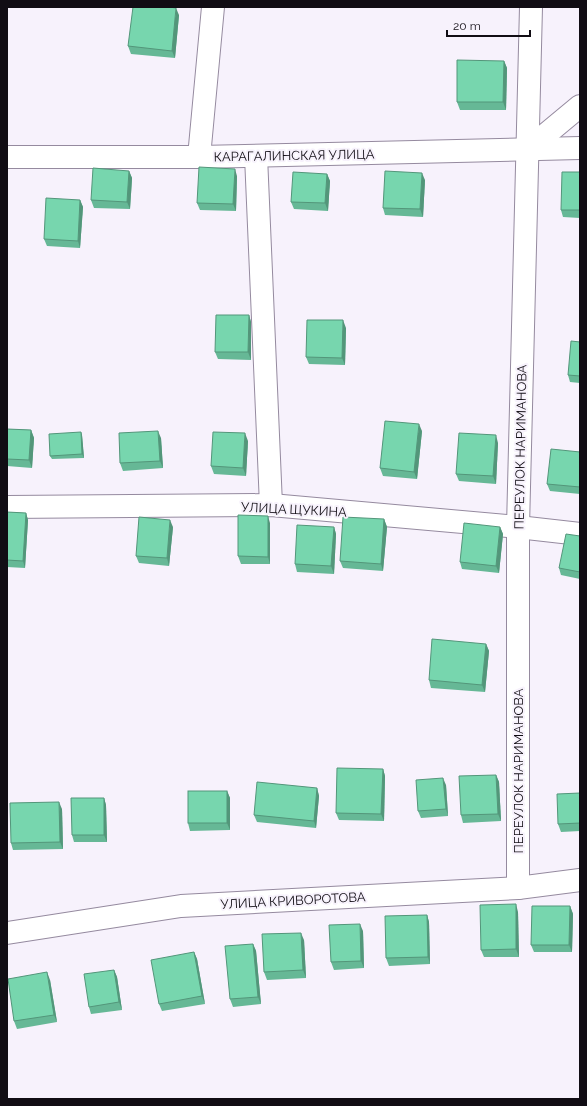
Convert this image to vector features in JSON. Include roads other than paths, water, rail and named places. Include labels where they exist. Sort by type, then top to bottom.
[{"type":"street","points":[[199,157],[213,7]]},
{"type":"street","name":"ПЕРЕУЛОК НАРИМАНОВА","points":[[518,888],[518,527],[531,7]]},
{"type":"street","points":[[527,150],[580,106]]},
{"type":"street","name":"КАРАГАЛИНСКАЯ УЛИЦА","points":[[7,157],[199,157],[580,148]]},
{"type":"street","points":[[256,156],[271,505]]},
{"type":"street","name":"УЛИЦА ЩУКИНА","points":[[7,507],[271,505],[580,534]]},
{"type":"street","name":"УЛИЦА КРИВОРОТОВА","points":[[7,933],[181,906],[518,888],[580,880]]}]
